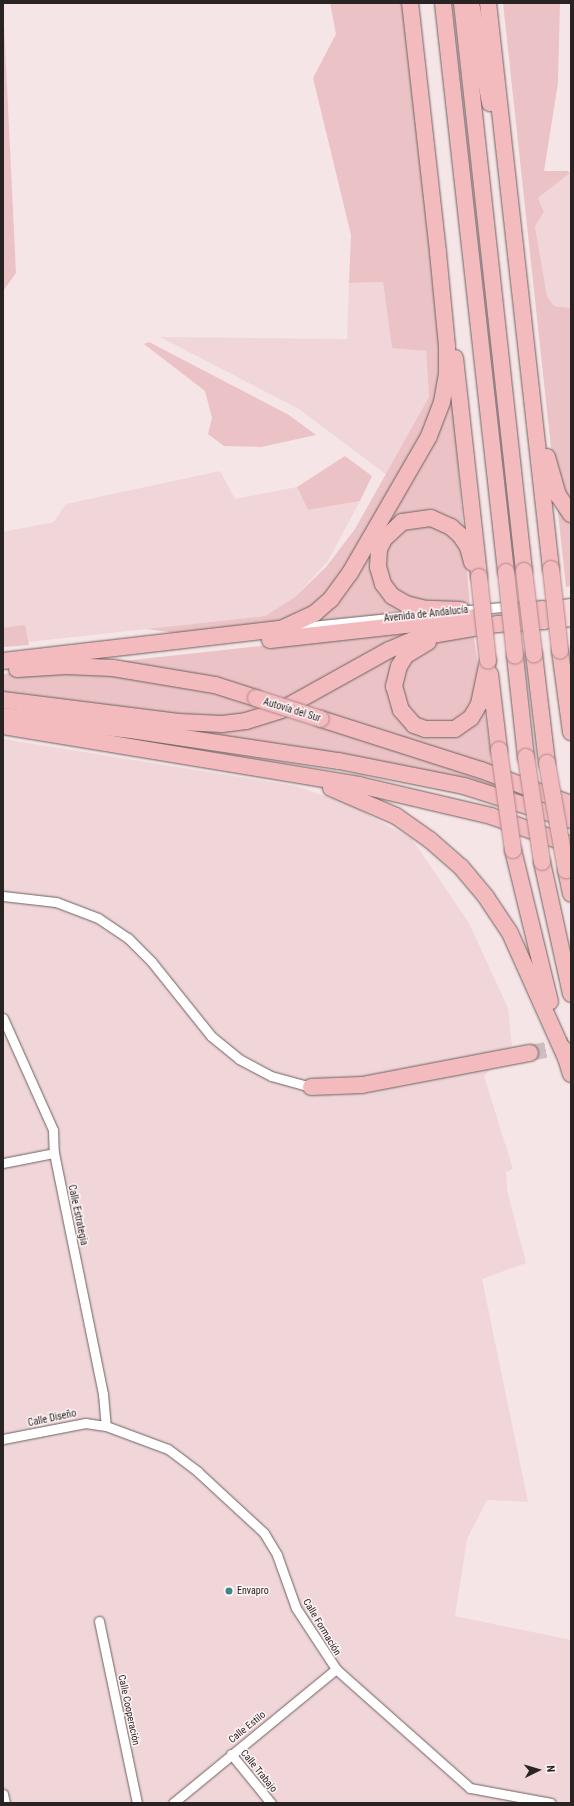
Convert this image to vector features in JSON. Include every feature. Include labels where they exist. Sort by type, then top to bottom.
[{"type":"highway","points":[[3,661],[281,630],[315,613],[341,586],[415,464],[442,402],[447,346],[410,3]]},
{"type":"highway","points":[[415,3],[498,750],[513,850],[537,955],[571,1074]]},
{"type":"highway","points":[[443,3],[526,757],[542,862],[571,994]]},
{"type":"highway","points":[[462,3],[524,571],[547,763],[571,893]]},
{"type":"highway","points":[[472,3],[514,218],[560,651],[571,732]]},
{"type":"highway","points":[[488,3],[544,447],[558,495],[571,514]]},
{"type":"highway","points":[[461,610],[426,609],[406,604],[392,596],[383,584],[378,567],[379,549],[384,539],[402,522],[411,519],[431,518],[441,521],[451,527],[468,547],[479,577]]},
{"type":"highway","points":[[3,661],[147,653],[544,615]]},
{"type":"highway","points":[[488,660],[479,704],[464,725],[455,729],[425,729],[414,724],[401,710],[396,699],[396,676],[406,655],[418,647],[442,638],[499,631],[544,615]]},
{"type":"highway","points":[[3,700],[179,722],[222,724],[246,721],[281,710],[388,650],[420,637],[544,615]]},
{"type":"highway","name":"Autovía del Sur","points":[[3,670],[66,666],[113,668],[215,685],[482,770],[571,804]]},
{"type":"highway","points":[[3,716],[131,730],[339,761],[464,786],[571,820]]},
{"type":"highway","points":[[3,726],[359,786],[491,816],[571,845]]},
{"type":"highway","points":[[274,772],[342,792],[396,816],[430,840],[461,867],[486,896],[510,933],[566,1058]]},
{"type":"highway","points":[[311,1087],[362,1085],[530,1053]]},
{"type":"main road","points":[[544,615],[571,606]]},
{"type":"main road","points":[[544,615],[571,619]]},
{"type":"street","name":"Avenida de Andalucía","points":[[281,630],[461,610],[571,600]]},
{"type":"street","points":[[3,896],[56,902],[98,918],[133,943],[151,961],[211,1036],[239,1059],[271,1076],[311,1087]]},
{"type":"street","name":"Calle Estrategia","points":[[3,1018],[53,1130],[54,1153],[103,1394],[106,1426]]},
{"type":"street","points":[[3,1163],[54,1153]]},
{"type":"street","name":"Calle Diseño","points":[[3,1440],[85,1423],[106,1426]]},
{"type":"street","name":"Calle Formación","points":[[106,1426],[168,1449],[198,1472],[264,1533],[277,1555],[296,1608],[336,1669],[470,1788],[551,1803]]},
{"type":"street","name":"Calle Cooperación","points":[[99,1621],[138,1803]]},
{"type":"street","name":"Calle Estilo","points":[[174,1803],[231,1754],[336,1669]]},
{"type":"street","name":"Calle Trabajo","points":[[231,1754],[270,1803]]},
{"type":"street","points":[[3,1794],[5,1803]]},
{"type":"shaded area","points":[[3,3],[16,273],[3,291]]},
{"type":"shaded area","points":[[330,3],[406,3],[451,381],[470,606],[223,630],[176,633],[146,629],[265,616],[295,597],[326,567],[355,529],[429,397],[426,351],[392,348],[383,282],[349,283],[351,235],[313,78],[336,34]]},
{"type":"shaded area","points":[[503,3],[560,3],[558,83],[544,171],[568,171],[570,173],[538,198],[544,212],[535,226],[547,296],[554,306],[571,308],[571,586],[566,587]]},
{"type":"shaded area","points":[[571,172],[571,308],[554,306],[547,296],[535,226],[544,212],[538,198]]},
{"type":"shaded area","points":[[383,282],[392,347],[426,351],[429,397],[387,475],[299,409],[160,337],[347,339],[349,283]]},
{"type":"shaded area","points":[[149,342],[289,415],[316,435],[261,447],[224,446],[208,434],[212,418],[205,391],[144,344]]},
{"type":"shaded area","points":[[345,456],[372,476],[360,501],[308,510],[297,487]]},
{"type":"shaded area","points":[[220,471],[235,499],[297,487],[308,510],[360,501],[328,561],[295,597],[265,616],[28,642],[3,628],[3,532],[54,522],[66,504]]},
{"type":"shaded area","points":[[472,623],[496,791],[159,729],[3,697],[3,674]]},
{"type":"shaded area","points":[[25,625],[29,645],[3,647],[3,628]]},
{"type":"shaded area","points":[[3,739],[296,786],[351,805],[412,839],[469,923],[508,1008],[512,1046],[484,1076],[513,1169],[506,1172],[507,1190],[526,1263],[482,1279],[528,1502],[487,1500],[467,1539],[455,1616],[571,1640],[571,1803],[3,1803]]},
{"type":"tunnel","points":[[530,1053],[571,1045]]},
{"type":"place","name":"Envapro","points":[[229,1591]]}]
